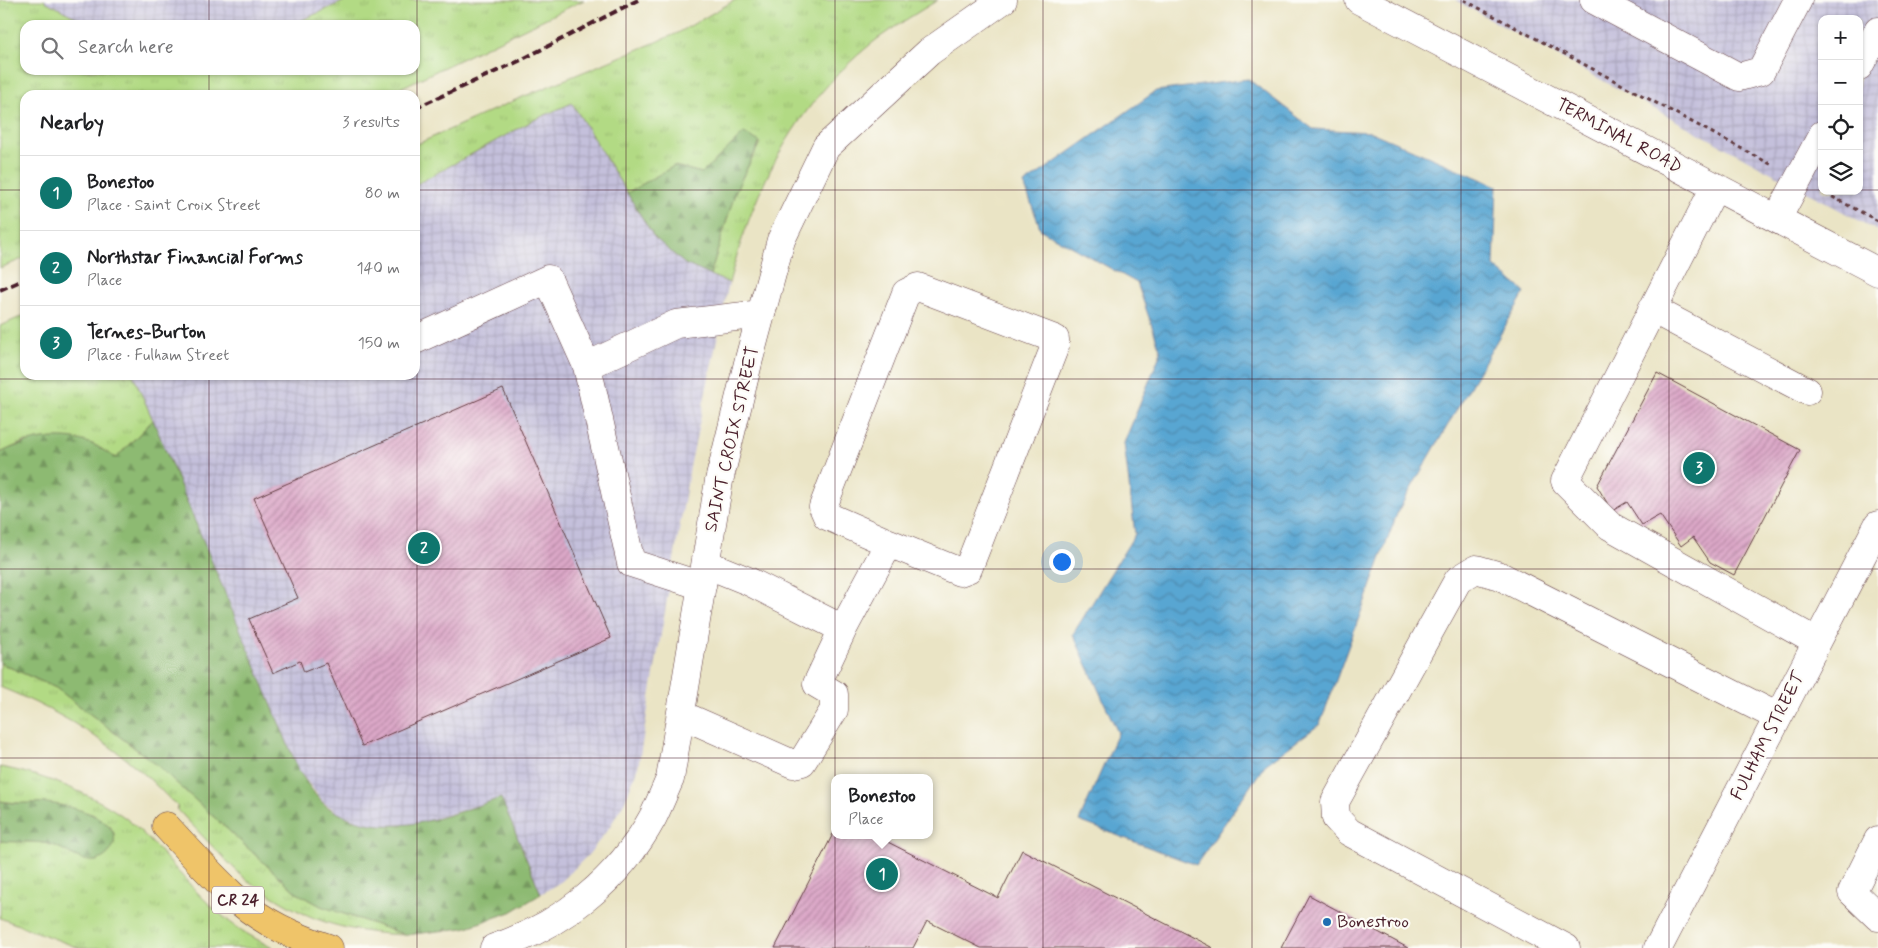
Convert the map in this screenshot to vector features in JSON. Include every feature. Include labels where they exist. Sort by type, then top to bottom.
[{"type":"highway","name":"CR 24","points":[[166,826],[232,895],[269,922],[309,942],[328,948]]},
{"type":"street","name":"SAINT CROIX STREET","points":[[494,948],[519,940],[562,916],[596,890],[628,855],[653,818],[670,779],[719,481],[781,240],[826,147],[929,52],[1003,0]]},
{"type":"street","points":[[1594,0],[1740,77],[1761,71],[1798,0]]},
{"type":"street","name":"TERMINAL ROAD","points":[[1373,3],[1715,187],[1878,272]]},
{"type":"street","points":[[1862,60],[1878,31]]},
{"type":"street","points":[[1777,219],[1810,185],[1818,150]]},
{"type":"street","points":[[1715,187],[1565,481],[1610,526],[1817,642]]},
{"type":"street","points":[[420,338],[548,279],[587,366],[631,563],[748,581],[843,629]]},
{"type":"street","points":[[918,287],[1055,339],[1055,346],[968,569],[960,572],[889,543],[827,516],[823,507],[906,293],[918,287]]},
{"type":"street","points":[[1652,309],[1807,391]]},
{"type":"street","points":[[587,366],[676,324],[761,314]]},
{"type":"street","name":"FULHAM STREET","points":[[1658,948],[1878,525]]},
{"type":"street","points":[[682,715],[793,764],[802,762],[834,710],[834,694],[817,684],[843,629],[889,543]]},
{"type":"street","points":[[1566,948],[1348,832],[1336,818],[1335,802],[1458,580],[1476,570],[1500,576],[1778,717]]},
{"type":"street","points":[[1878,840],[1852,892],[1878,917]]},
{"type":"path","points":[[1464,0],[1878,221]]},
{"type":"shaded area","points":[[43,0],[347,0],[302,20],[81,20]]},
{"type":"shaded area","points":[[1455,0],[1878,0],[1878,231]]},
{"type":"shaded area","points":[[572,102],[654,237],[685,264],[729,283],[690,467],[638,767],[625,801],[609,828],[589,854],[562,881],[541,894],[501,798],[421,823],[398,827],[365,823],[340,814],[323,802],[299,771],[135,380],[420,380],[420,182],[534,120]]},
{"type":"green space","points":[[0,0],[43,0],[81,20],[20,20],[20,75],[420,75],[420,20],[302,20],[347,0],[584,0],[396,90],[20,90],[20,260],[0,268]]},
{"type":"green space","points":[[735,0],[938,0],[880,37],[851,62],[825,88],[803,117],[783,147],[766,179],[752,212],[729,283],[710,275],[736,190],[760,143],[702,173],[674,166],[627,193],[572,103],[534,120],[420,182],[420,143],[520,98],[678,33]]},
{"type":"green space","points":[[744,133],[760,142],[736,190],[710,275],[685,264],[654,237],[627,193],[674,166],[702,173]]},
{"type":"green space","points":[[20,317],[20,380],[135,380],[153,420],[116,458],[93,444],[24,442],[0,453],[0,326]]},
{"type":"green space","points":[[153,420],[299,771],[316,795],[336,812],[352,819],[371,824],[390,825],[427,821],[501,798],[541,894],[511,912],[464,928],[406,935],[321,906],[297,893],[157,765],[56,688],[0,663],[0,453],[34,441],[69,438],[92,444],[116,458]]},
{"type":"green space","points":[[0,663],[56,688],[157,765],[297,893],[321,906],[406,935],[367,932],[331,924],[297,910],[248,881],[147,776],[121,755],[71,722],[36,703],[0,687]]},
{"type":"green space","points":[[0,767],[53,781],[106,805],[146,836],[190,884],[225,918],[254,938],[273,948],[79,948],[0,918],[0,841],[37,842],[54,845],[80,858],[115,836],[110,826],[92,814],[45,803],[26,804],[0,801]]},
{"type":"green space","points":[[0,801],[46,803],[83,811],[108,825],[114,834],[113,846],[108,854],[102,858],[90,861],[47,843],[0,841]]},
{"type":"water","points":[[1248,79],[1313,129],[1371,132],[1497,186],[1494,266],[1525,292],[1398,511],[1320,724],[1265,765],[1196,865],[1079,821],[1118,733],[1073,634],[1135,534],[1124,443],[1161,352],[1137,283],[1041,230],[1024,184],[1156,91]]},
{"type":"building","points":[[1657,373],[1800,450],[1734,575],[1710,562],[1693,537],[1681,546],[1660,515],[1642,525],[1627,502],[1612,511],[1597,486]]},
{"type":"building","points":[[503,389],[611,638],[362,746],[326,663],[304,672],[300,661],[273,673],[249,619],[298,598],[254,498]]},
{"type":"building","points":[[831,838],[882,839],[998,898],[1022,850],[1213,948],[981,948],[927,921],[913,948],[775,948]]},
{"type":"building","name":"Bonestroo","points":[[1309,895],[1408,948],[1281,948]]},
{"type":"railway","points":[[420,106],[517,62],[638,0]]},
{"type":"railway","points":[[0,290],[20,281]]},
{"type":"place","name":"Ternes-Burton","points":[[1699,468]]},
{"type":"place","name":"Northstar Financial Forms","points":[[424,548]]},
{"type":"place","name":"Bonestoo","points":[[882,874]]},
{"type":"place","name":"Bonestroo","points":[[1327,922]]}]
